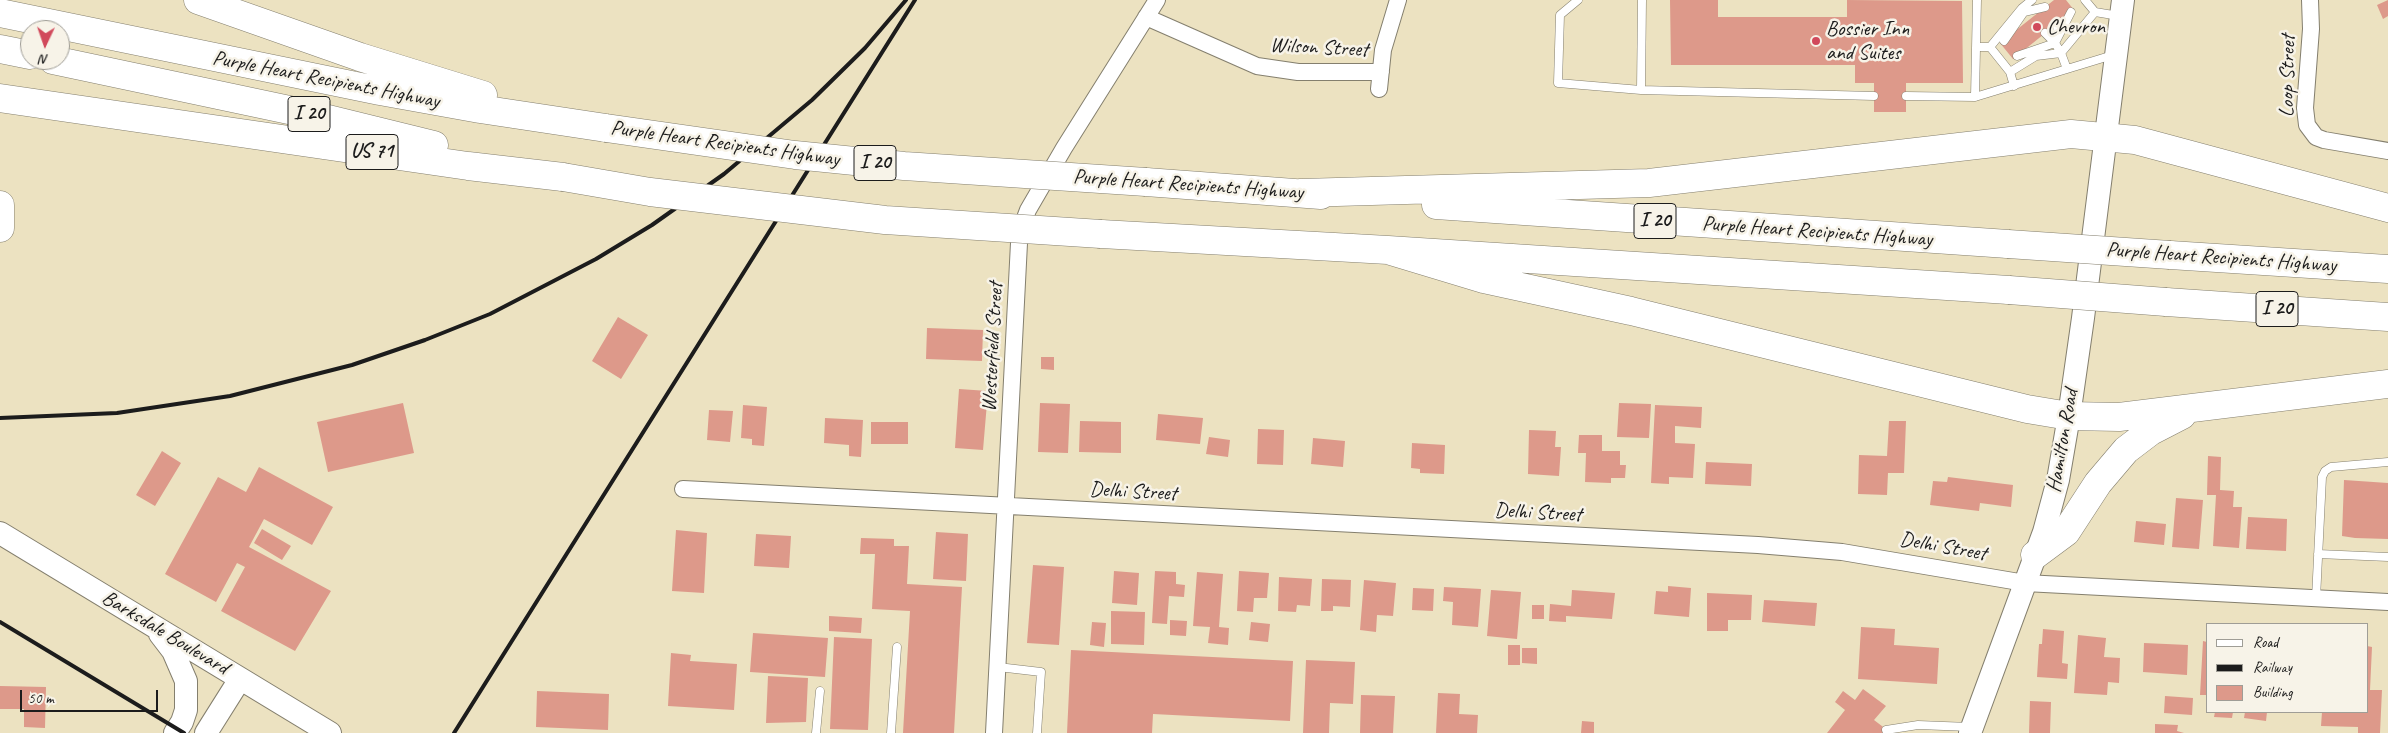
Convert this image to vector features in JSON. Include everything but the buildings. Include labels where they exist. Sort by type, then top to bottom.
[{"type":"highway","points":[[198,0],[360,57],[575,123]]},
{"type":"highway","points":[[0,1],[49,20]]},
{"type":"highway","name":"Purple Heart Recipients Highway","points":[[0,13],[34,20]]},
{"type":"highway","name":"Purple Heart Recipients Highway","points":[[70,28],[389,93],[480,109],[805,156],[904,166],[1302,193],[1546,214],[2388,270]]},
{"type":"highway","points":[[0,49],[20,53]]},
{"type":"highway","name":"Purple Heart Recipients Highway","points":[[70,64],[308,114],[563,177],[650,192],[885,220],[2010,290],[2388,317]]},
{"type":"highway","name":"US 71","points":[[0,80],[181,123],[468,166],[563,177]]},
{"type":"highway","points":[[0,98],[181,123]]},
{"type":"highway","points":[[1302,193],[1649,183],[2071,134],[2136,140],[2388,208]]},
{"type":"highway","points":[[0,205],[0,228]]},
{"type":"highway","points":[[1388,250],[1484,279],[1631,311],[2028,409],[2069,416],[2104,418],[2203,408],[2388,384]]},
{"type":"highway","points":[[2035,555],[2066,532],[2098,483],[2126,450],[2165,424],[2203,408]]},
{"type":"main road","name":"Hamilton Road","points":[[1971,730],[2054,498],[2069,416],[2121,8]]},
{"type":"main road","name":"Barksdale Boulevard","points":[[0,533],[330,733]]},
{"type":"main road","points":[[153,626],[173,651],[186,681],[186,710],[182,722],[175,733]]},
{"type":"main road","points":[[206,733],[240,679]]},
{"type":"street","name":"Westerfield Street","points":[[994,733],[1019,243],[1024,218],[1064,148],[1157,0]]},
{"type":"street","points":[[1379,89],[1380,72],[1388,31],[1398,0]]},
{"type":"street","name":"Loop Street","points":[[2310,0],[2311,29],[2305,117],[2307,125],[2316,137],[2324,140],[2388,151]]},
{"type":"street","name":"Wilson Street","points":[[1146,17],[1258,66],[1298,72],[1380,72]]},
{"type":"street","name":"Delhi Street","points":[[683,489],[1808,549],[1842,552],[2024,583],[2388,602]]},
{"type":"lane","points":[[1578,0],[1560,15],[1558,83],[1641,90],[1874,96]]},
{"type":"lane","points":[[1641,90],[1642,0]]},
{"type":"lane","points":[[1975,98],[1977,0]]},
{"type":"lane","points":[[1976,47],[1990,46],[2032,0]]},
{"type":"lane","points":[[2004,40],[2023,10],[2051,0]]},
{"type":"lane","points":[[2085,0],[2096,12]]},
{"type":"lane","points":[[2023,10],[2046,7]]},
{"type":"lane","points":[[2010,72],[2036,56],[2061,53],[2096,12],[2121,8]]},
{"type":"lane","points":[[2023,10],[2032,18]]},
{"type":"lane","points":[[2016,31],[2023,10]]},
{"type":"lane","points":[[2017,56],[2055,43],[2071,12]]},
{"type":"lane","points":[[2055,43],[2059,22]]},
{"type":"lane","points":[[2045,33],[2055,43],[2067,69]]},
{"type":"lane","points":[[2028,47],[2055,43]]},
{"type":"lane","points":[[1990,46],[2010,72],[2014,86]]},
{"type":"lane","points":[[1906,96],[1975,98],[2115,54]]},
{"type":"lane","points":[[2316,598],[2322,477],[2332,467],[2388,462]]},
{"type":"lane","points":[[2318,554],[2388,557]]},
{"type":"lane","points":[[891,733],[897,647]]},
{"type":"lane","points":[[998,668],[1041,672],[1037,733]]},
{"type":"lane","points":[[816,733],[820,691]]},
{"type":"lane","points":[[1916,733],[1923,729]]},
{"type":"lane","points":[[1886,730],[1971,730]]},
{"type":"railway","points":[[0,418],[117,413],[230,396],[352,365],[425,340],[490,314],[596,259],[652,225],[724,174],[812,100],[865,48],[906,0]]},
{"type":"railway","points":[[454,733],[915,0]]},
{"type":"railway","points":[[0,622],[184,733]]},
{"type":"place","name":"Chevron","points":[[2037,27]]},
{"type":"place","name":"Bossier Inn and Suites","points":[[1816,41]]}]
